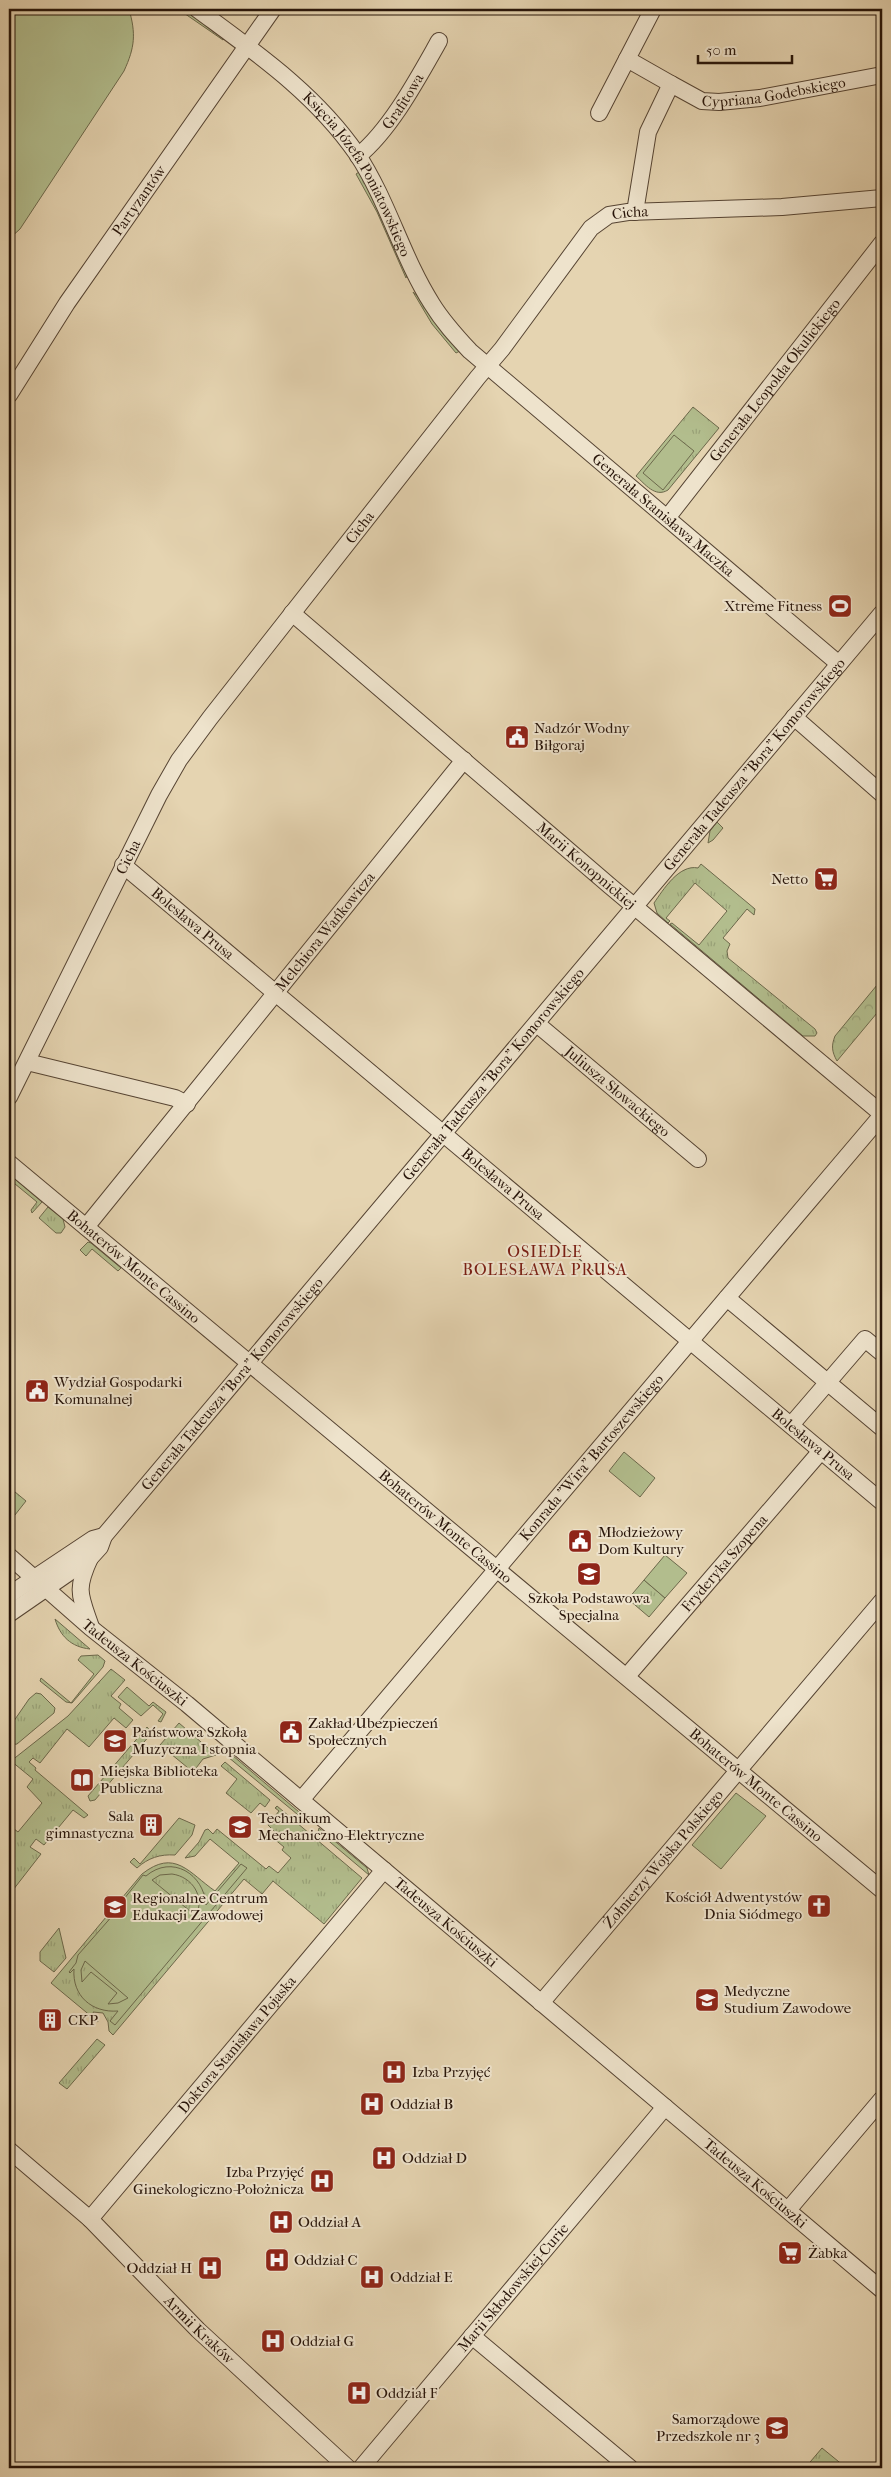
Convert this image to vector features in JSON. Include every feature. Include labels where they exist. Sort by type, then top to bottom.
[{"type":"street","name":"Księcia Józefa Poniatowskiego","points":[[197,9],[274,67],[314,103],[358,156],[383,199],[432,304],[454,334],[487,366]]},
{"type":"street","name":"Partyzantów","points":[[9,396],[66,303],[274,9]]},
{"type":"street","points":[[599,113],[653,9]]},
{"type":"street","name":"Grafitowa","points":[[358,156],[381,132],[416,80],[439,41]]},
{"type":"street","name":"Cypriana Godebskiego","points":[[627,59],[702,101],[719,102],[760,98],[882,75]]},
{"type":"street","points":[[635,212],[648,132],[671,84]]},
{"type":"street","name":"Cicha","points":[[9,1097],[124,865],[183,755],[292,613],[487,366],[506,345],[591,228],[609,216],[635,212],[782,207],[882,198]]},
{"type":"street","name":"Generała Leopolda Okulickiego","points":[[666,518],[882,244]]},
{"type":"street","name":"Generała Stanisława Maczka","points":[[487,366],[840,664]]},
{"type":"street","name":"Marii Konopnickiej","points":[[292,613],[882,1114]]},
{"type":"street","name":"Generała Tadeusza \"Bora\" Komorowskiego","points":[[40,1583],[90,1558],[100,1547],[104,1536],[251,1364],[882,613]]},
{"type":"street","points":[[794,717],[882,794]]},
{"type":"street","name":"Melchiora Wańkowicza","points":[[86,1227],[277,994],[464,760]]},
{"type":"street","name":"Bolesława Prusa","points":[[124,865],[882,1502]]},
{"type":"street","name":"Juliusza Słowackiego","points":[[536,1024],[698,1159]]},
{"type":"street","points":[[27,1062],[92,1076],[175,1098],[187,1104]]},
{"type":"street","name":"Konrada \"Wira\" Bartoszewskiego","points":[[301,1800],[882,1114]]},
{"type":"street","name":"Bohaterów Monte Cassino","points":[[9,1163],[882,1890]]},
{"type":"street","points":[[727,1298],[882,1428]]},
{"type":"street","points":[[791,1425],[865,1339],[882,1353]]},
{"type":"street","points":[[774,1410],[806,1408]]},
{"type":"street","name":"Fryderyka Szopena","points":[[626,1676],[821,1451]]},
{"type":"street","name":"Generała Tadeusza \"Bora\" Komorowskiego","points":[[40,1583],[94,1539],[104,1536]]},
{"type":"street","name":"Tadeusza Kościuszki","points":[[9,1556],[91,1628],[175,1694],[882,2290]]},
{"type":"street","points":[[90,1558],[80,1580],[79,1590],[91,1628]]},
{"type":"street","points":[[9,1595],[40,1583]]},
{"type":"street","points":[[9,1614],[40,1583]]},
{"type":"street","name":"Żołnierzy Wojska Polskiego","points":[[541,2003],[882,1600]]},
{"type":"street","name":"Doktora Stanisława Pojaska","points":[[90,2219],[384,1870]]},
{"type":"street","points":[[788,2210],[882,2099]]},
{"type":"street","name":"Marii Skłodowskiej-Curie","points":[[361,2468],[665,2107]]},
{"type":"street","name":"Armii Kraków","points":[[9,2150],[90,2219],[198,2330],[348,2468]]},
{"type":"street","points":[[472,2336],[630,2468]]},
{"type":"green space","points":[[9,9],[129,9],[133,26],[133,40],[124,71],[20,229],[9,239]]},
{"type":"green space","points":[[178,9],[185,9],[224,39],[223,40]]},
{"type":"green space","points":[[359,172],[372,194],[407,274],[406,278],[377,212],[356,174]]},
{"type":"green space","points":[[413,292],[419,297],[446,337],[460,351],[456,353],[432,324]]},
{"type":"green space","points":[[693,407],[719,428],[668,490],[663,492],[655,491],[636,476]]},
{"type":"green space","points":[[674,435],[694,451],[663,490],[643,473]]},
{"type":"green space","points":[[717,822],[723,828],[708,843],[710,831]]},
{"type":"green space","points":[[701,864],[755,909],[754,915],[747,909],[723,938],[730,944],[727,951],[728,958],[815,1029],[817,1033],[815,1036],[803,1036],[670,924],[672,923],[699,945],[727,911],[695,883],[666,918],[670,921],[668,923],[657,913],[654,903],[672,879],[684,870],[698,868]]},
{"type":"green space","points":[[882,979],[882,1007],[837,1061],[833,1049],[835,1036]]},
{"type":"green space","points":[[9,1174],[42,1202],[32,1213],[31,1210],[37,1202],[9,1179]]},
{"type":"green space","points":[[48,1207],[63,1219],[65,1227],[61,1233],[56,1233],[39,1218]]},
{"type":"green space","points":[[88,1242],[121,1268],[118,1271],[92,1249],[86,1256],[80,1250]]},
{"type":"green space","points":[[624,1452],[655,1478],[640,1497],[609,1471]]},
{"type":"green space","points":[[9,1487],[26,1501],[11,1520],[9,1518]]},
{"type":"green space","points":[[665,1555],[687,1573],[665,1598],[644,1580]]},
{"type":"green space","points":[[644,1580],[665,1598],[649,1617],[628,1599]]},
{"type":"green space","points":[[55,1619],[90,1649],[77,1646],[67,1640],[60,1631]]},
{"type":"green space","points":[[98,1655],[105,1661],[103,1667],[71,1703],[94,1674],[78,1660],[81,1656]]},
{"type":"green space","points":[[111,1669],[125,1680],[111,1696],[121,1704],[119,1708],[133,1720],[126,1728],[114,1718],[89,1747],[67,1729],[40,1763],[33,1758],[29,1762],[36,1768],[35,1770],[88,1815],[84,1818],[73,1810],[44,1845],[36,1839],[30,1847],[41,1854],[13,1890],[9,1886],[9,1855],[13,1849],[9,1845],[9,1825],[18,1832],[42,1803],[27,1787],[33,1779],[11,1761],[68,1716]]},
{"type":"green space","points":[[41,1678],[71,1703],[66,1702],[40,1681]]},
{"type":"green space","points":[[127,1687],[149,1706],[153,1702],[166,1712],[161,1722],[158,1721],[163,1714],[153,1705],[141,1716],[118,1697]]},
{"type":"green space","points":[[36,1693],[41,1694],[55,1708],[54,1713],[17,1744],[9,1745],[9,1728],[29,1699]]},
{"type":"green space","points":[[179,1723],[216,1755],[203,1759],[193,1772],[160,1745]]},
{"type":"green space","points":[[147,1727],[151,1731],[150,1735],[95,1800],[90,1801],[88,1796]]},
{"type":"green space","points":[[232,1755],[312,1823],[309,1824],[228,1757]]},
{"type":"green space","points":[[225,1762],[270,1800],[265,1807],[260,1803],[251,1813],[226,1793],[237,1779],[221,1766]]},
{"type":"green space","points":[[736,1793],[766,1816],[721,1869],[692,1845]]},
{"type":"green space","points":[[277,1806],[362,1878],[324,1924],[273,1881],[262,1894],[244,1879],[113,2035],[109,2031],[108,2022],[103,2013],[93,2012],[98,2022],[51,1983],[142,1874],[154,1867],[164,1863],[173,1863],[181,1866],[215,1891],[239,1863],[210,1839],[195,1856],[185,1858],[199,1842],[205,1830],[208,1829],[213,1834],[217,1829],[266,1869],[269,1866],[278,1873],[291,1858],[282,1850],[284,1847],[273,1838],[276,1833],[268,1825],[279,1811],[275,1808]]},
{"type":"green space","points":[[179,1818],[195,1825],[192,1835],[175,1855],[154,1857],[137,1868],[130,1862],[134,1858],[140,1864]]},
{"type":"green space","points":[[319,1828],[367,1868],[369,1875],[318,1832]]},
{"type":"green space","points":[[241,1864],[247,1868],[115,2025],[110,2021],[118,2011],[109,2011],[92,2006],[80,1995],[74,1979],[74,1969],[69,1972],[76,1963],[78,1955],[121,1906],[120,1904],[143,1875],[146,1876],[166,1867],[176,1867],[185,1871],[193,1876],[199,1884],[204,1894],[206,1905]],"holes":[[[172,1874],[186,1879],[195,1889],[199,1902],[196,1916],[152,1880],[160,1875]],[[85,1961],[128,1998],[118,2003],[108,2004],[117,1993],[91,1972],[82,1982],[81,1970]]]},
{"type":"green space","points":[[59,1928],[66,1958],[54,1972],[40,1961],[40,1952]]},
{"type":"green space","points":[[97,2039],[105,2045],[67,2089],[59,2083]]},
{"type":"green space","points":[[822,2448],[844,2466],[842,2468],[805,2468]]},
{"type":"water","points":[[36,2463],[66,2468],[9,2468],[9,2466]]},
{"type":"place","name":"Xtreme Fitness","points":[[840,606]]},
{"type":"place","name":"Nadzór Wodny Biłgoraj","points":[[517,737]]},
{"type":"place","name":"Netto","points":[[826,879]]},
{"type":"place","name":"Wydział Gospodarki Komunalnej","points":[[37,1391]]},
{"type":"place","name":"Młodzieżowy Dom Kultury","points":[[580,1541]]},
{"type":"place","name":"Szkoła Podstawowa Specjalna","points":[[589,1574]]},
{"type":"place","name":"Zakład Ubezpieczeń Społecznych","points":[[291,1732]]},
{"type":"place","name":"Państwowa Szkoła Muzyczna I stopnia","points":[[115,1741]]},
{"type":"place","name":"Miejska Biblioteka Publiczna","points":[[82,1780]]},
{"type":"place","name":"Sala gimnastyczna","points":[[151,1825]]},
{"type":"place","name":"Technikum Mechaniczno-Elektryczne","points":[[240,1827]]},
{"type":"place","name":"Kościół Adwentystów Dnia Siódmego","points":[[819,1906]]},
{"type":"place","name":"Regionalne Centrum Edukacji Zawodowej","points":[[115,1907]]},
{"type":"place","name":"Medyczne Studium Zawodowe","points":[[707,2000]]},
{"type":"place","name":"CKP","points":[[50,2020]]},
{"type":"place","name":"Izba Przyjęć","points":[[394,2072]]},
{"type":"place","name":"Oddział B","points":[[372,2104]]},
{"type":"place","name":"Oddział D","points":[[384,2158]]},
{"type":"place","name":"Izba Przyjęć Ginekologiczno-Położnicza","points":[[322,2181]]},
{"type":"place","name":"Oddział A","points":[[281,2222]]},
{"type":"place","name":"Żabka","points":[[790,2253]]},
{"type":"place","name":"Oddział C","points":[[277,2260]]},
{"type":"place","name":"Oddział H","points":[[210,2268]]},
{"type":"place","name":"Oddział E","points":[[372,2277]]},
{"type":"place","name":"Oddział G","points":[[273,2341]]},
{"type":"place","name":"Oddział F","points":[[359,2393]]},
{"type":"place","name":"Samorządowe Przedszkole nr 3","points":[[777,2428]]},
{"type":"district","name":"OSIEDLE BOLESŁAWA PRUSA","points":[[545,1260]]}]
